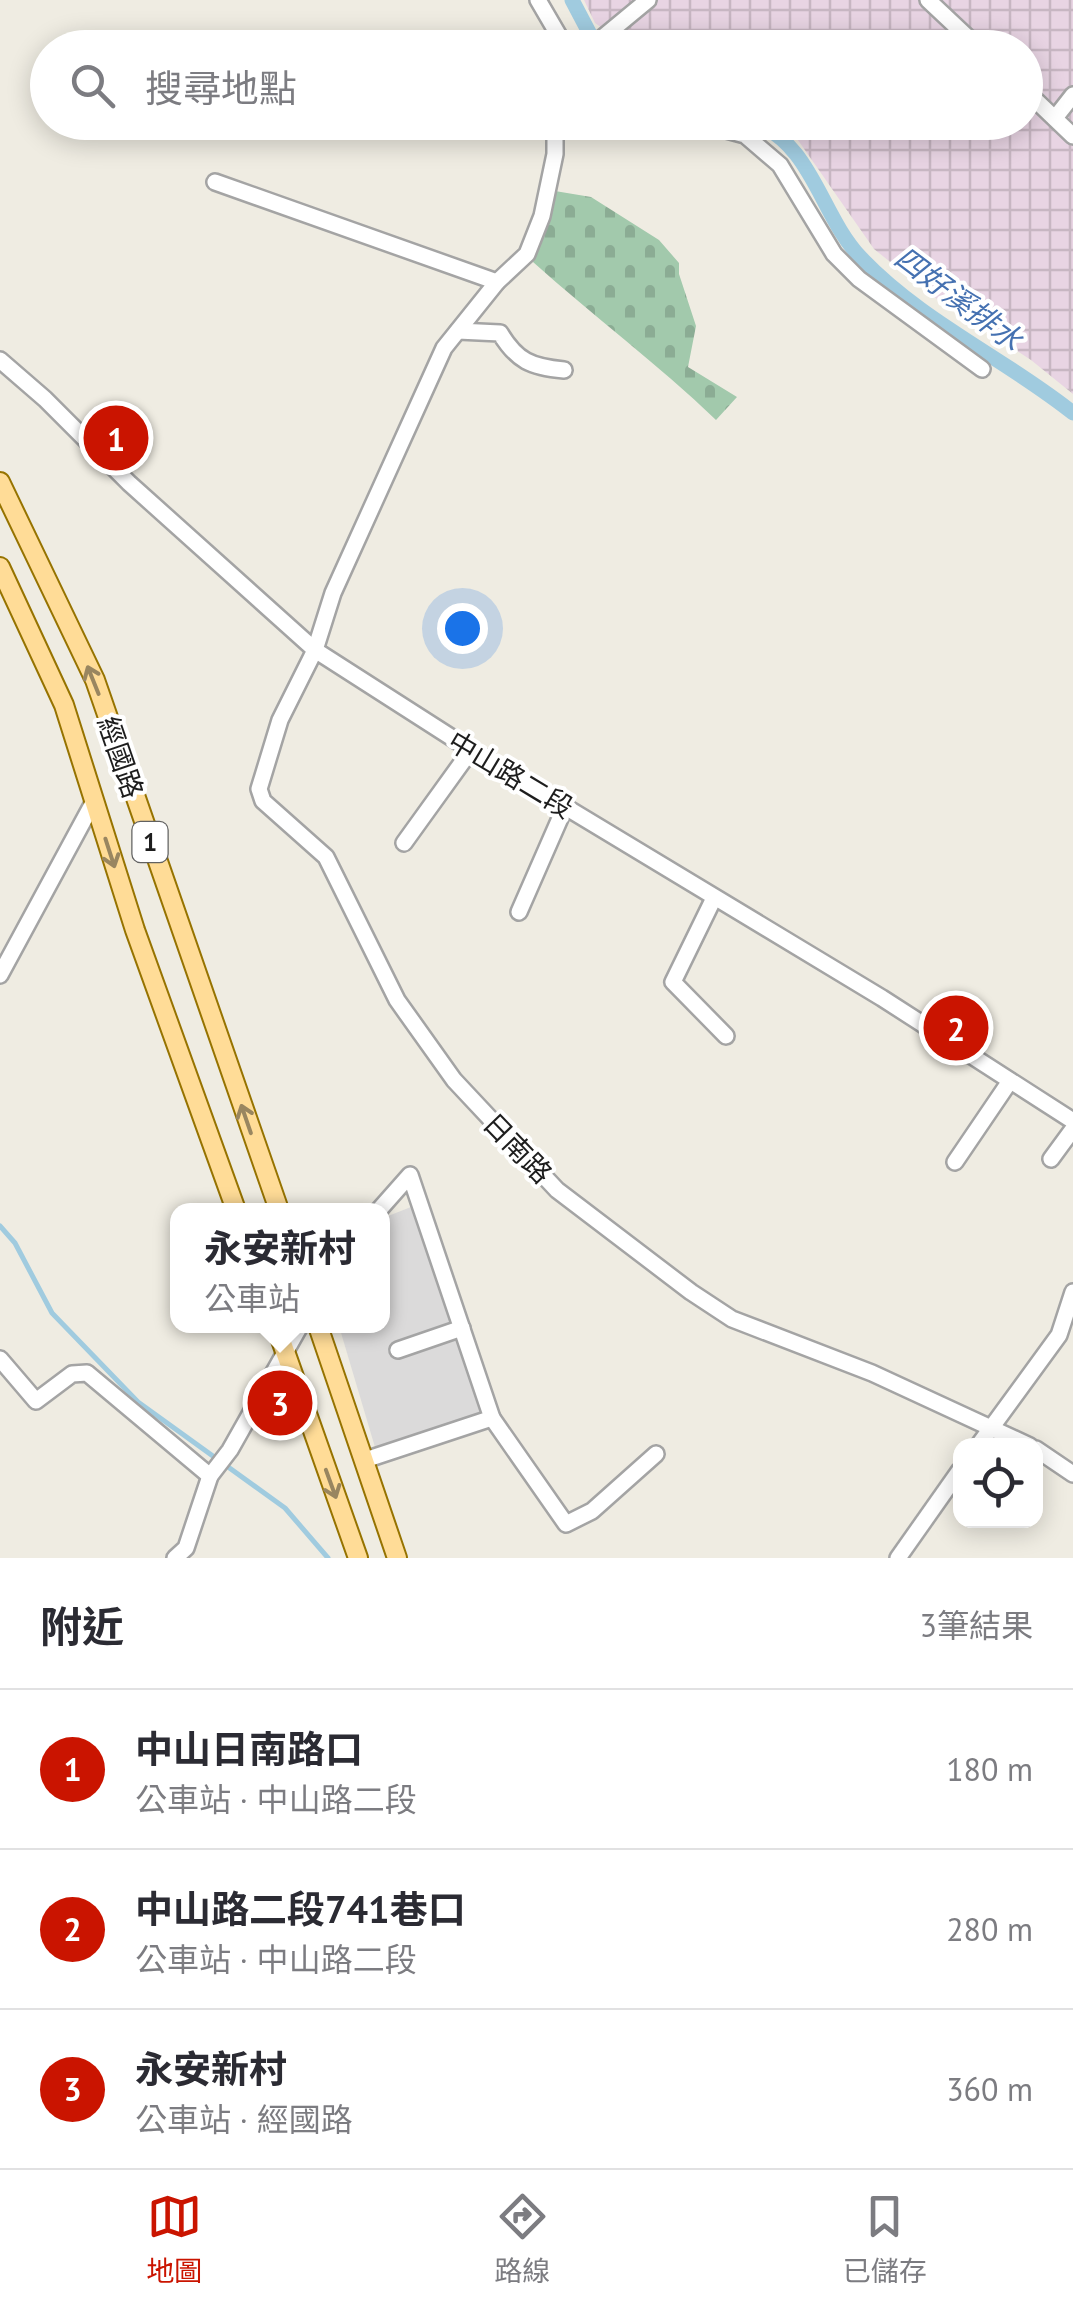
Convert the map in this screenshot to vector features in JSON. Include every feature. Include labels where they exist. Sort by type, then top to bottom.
[{"type":"main road","name":"經國路","points":[[0,482],[94,680],[277,1203]]},
{"type":"main road","name":"經國路","points":[[0,567],[64,705],[136,930],[234,1203]]},
{"type":"main road","points":[[278,1333],[358,1558]]},
{"type":"main road","points":[[320,1333],[397,1558]]},
{"type":"street","points":[[538,0],[556,30]]},
{"type":"street","points":[[612,30],[648,0]]},
{"type":"street","points":[[928,0],[960,30]]},
{"type":"street","points":[[1055,118],[1073,96]]},
{"type":"street","points":[[1043,107],[1073,136]]},
{"type":"street","points":[[315,650],[341,575],[444,348],[496,282],[527,254],[542,216],[555,140]]},
{"type":"street","points":[[753,140],[780,165],[834,254],[859,279],[982,369]]},
{"type":"street","points":[[214,182],[496,282]]},
{"type":"street","points":[[458,331],[500,332],[513,354],[537,366],[564,370]]},
{"type":"street","name":"中山路二段","points":[[0,360],[45,399],[129,484],[315,650],[471,750],[882,998],[1073,1125]]},
{"type":"street","name":"日南路","points":[[315,650],[280,720],[259,790],[263,801],[326,857],[398,1000],[454,1080],[558,1190],[732,1319],[872,1373],[1012,1438]]},
{"type":"street","points":[[404,843],[471,750]]},
{"type":"street","points":[[0,975],[94,803]]},
{"type":"street","points":[[519,912],[565,807]]},
{"type":"street","points":[[714,898],[673,982],[726,1036]]},
{"type":"street","points":[[955,1162],[1010,1081]]},
{"type":"street","points":[[1051,1159],[1073,1125]]},
{"type":"street","points":[[385,1203],[410,1175],[489,1411],[566,1524],[592,1511],[656,1454]]},
{"type":"street","points":[[984,1438],[1059,1335],[1073,1292]]},
{"type":"street","points":[[398,1350],[462,1328]]},
{"type":"street","points":[[175,1558],[186,1548],[213,1471],[230,1450],[296,1333]]},
{"type":"street","points":[[0,1359],[36,1402],[72,1374],[88,1372],[213,1471]]},
{"type":"street","points":[[365,1460],[489,1411]]},
{"type":"street","name":"日南路","points":[[1043,1454],[1073,1474]]},
{"type":"street","points":[[898,1558],[953,1480]]},
{"type":"shaded area","points":[[584,0],[1073,0],[1073,394],[1031,360],[934,297],[874,249],[798,140],[1043,140],[1043,30],[605,30],[595,23]]},
{"type":"shaded area","points":[[411,1207],[489,1419],[377,1454],[341,1333],[390,1333],[390,1215]]},
{"type":"green space","points":[[555,191],[591,197],[659,240],[679,263],[696,326],[688,367],[737,397],[716,420],[533,262]]},
{"type":"waterway","name":"四好溪排水","points":[[572,0],[588,30]]},
{"type":"waterway","name":"四好溪排水","points":[[782,140],[803,163],[847,241],[885,281],[1073,413]]},
{"type":"waterway","points":[[0,1226],[15,1243],[52,1313],[138,1402],[285,1508],[328,1558]]},
{"type":"place","name":"中山日南路口","points":[[116,438]]},
{"type":"place","name":"中山路二段741巷口","points":[[956,1028]]},
{"type":"place","name":"永安新村","points":[[280,1403]]}]
